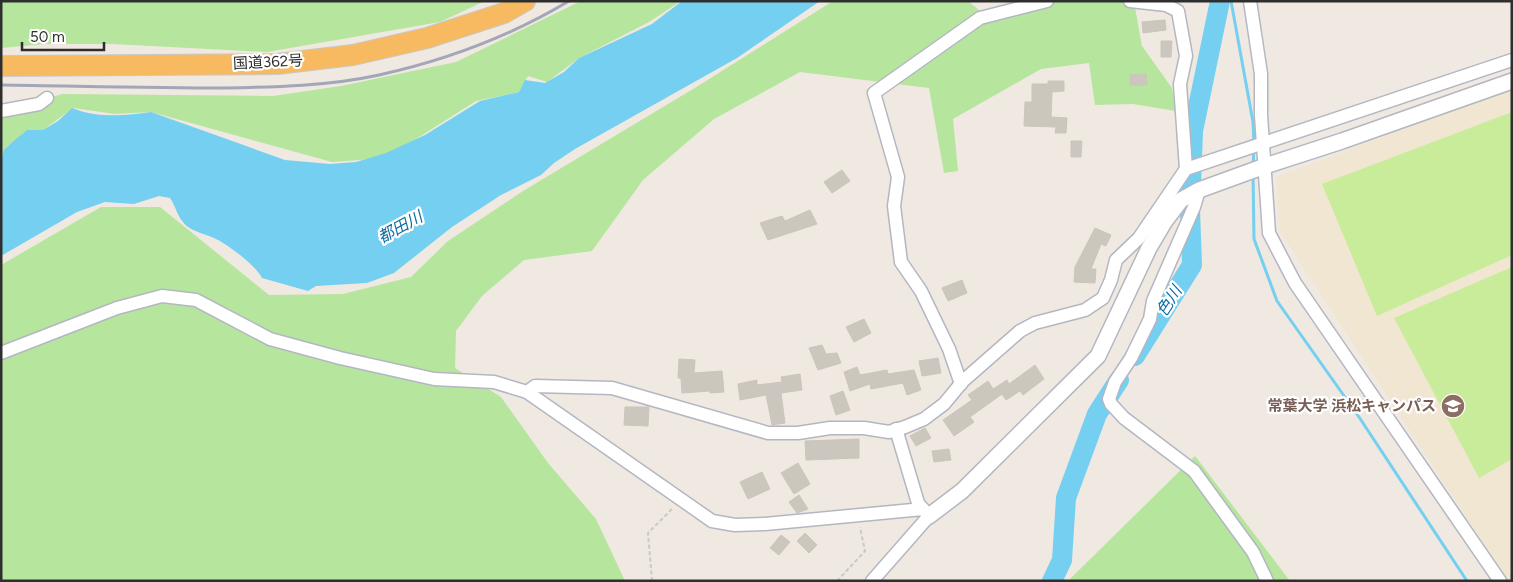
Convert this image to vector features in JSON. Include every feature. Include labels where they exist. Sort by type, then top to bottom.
[{"type":"highway","name":"国道362号","points":[[1,66],[278,64],[354,55],[428,38],[504,13],[525,1]]},
{"type":"street","points":[[961,384],[949,349],[922,290],[901,262],[894,206],[898,177],[874,93],[980,18],[1047,1]]},
{"type":"street","points":[[1130,1],[1166,5],[1178,11],[1186,56],[1180,84],[1186,170]]},
{"type":"street","points":[[1250,1],[1257,40],[1269,233],[1278,255],[1295,283],[1500,581]]},
{"type":"street","points":[[527,392],[535,386],[612,388],[768,433],[798,433],[830,428],[864,428],[889,432],[896,430],[924,419],[944,404],[961,384],[1020,331],[1035,323],[1085,310],[1103,298],[1111,280],[1116,260],[1139,238],[1186,170],[1512,60]]},
{"type":"street","points":[[872,581],[926,512],[962,491],[1098,356],[1164,221],[1181,200],[1199,190],[1265,166],[1512,81]]},
{"type":"street","points":[[1,111],[39,104],[48,98]]},
{"type":"street","points":[[1199,190],[1194,207],[1153,301],[1150,319],[1131,358],[1115,382],[1109,399],[1110,404],[1124,418],[1194,471],[1253,552],[1267,581]]},
{"type":"street","points":[[1,354],[117,308],[162,296],[196,300],[270,339],[340,358],[434,379],[494,382],[527,392],[712,521],[735,524],[926,512]]},
{"type":"street","points":[[896,430],[918,503],[926,512]]},
{"type":"path","points":[[652,581],[648,533],[682,499]]},
{"type":"path","points":[[837,581],[865,551],[858,515]]},
{"type":"shaded area","name":"常葉大学 浜松キャンパス","points":[[1512,89],[1512,581],[1508,581],[1280,231],[1276,177]]},
{"type":"green space","points":[[1,1],[485,1],[440,22],[267,52],[113,44],[45,44],[1,48]]},
{"type":"green space","points":[[581,1],[681,1],[649,22],[579,58],[547,82],[528,76],[519,92],[476,101],[386,158],[332,162],[151,112],[115,114],[73,108],[43,130],[24,132],[1,157],[1,113],[62,94],[273,96],[341,86],[456,62]]},
{"type":"green space","points":[[833,1],[968,1],[986,16],[1053,1],[1134,2],[1142,46],[1172,88],[1176,111],[1133,104],[1095,105],[1089,63],[1041,69],[953,119],[958,171],[944,173],[929,88],[800,72],[714,119],[643,180],[592,251],[524,260],[482,296],[456,331],[455,368],[501,397],[548,463],[596,519],[625,581],[1,581],[1,265],[101,207],[160,207],[269,295],[343,294],[411,277],[448,241],[523,191],[698,86]]},
{"type":"green space","points":[[1512,112],[1512,255],[1377,316],[1322,184]]},
{"type":"green space","points":[[1512,267],[1512,459],[1479,478],[1394,318]]},
{"type":"green space","points":[[1195,456],[1290,581],[1070,581],[1070,579]]},
{"type":"water","name":"都田川","points":[[682,1],[820,1],[737,58],[575,149],[554,163],[541,175],[501,195],[452,227],[394,273],[367,283],[316,286],[308,291],[262,278],[249,263],[230,247],[186,225],[170,198],[159,196],[134,204],[105,202],[77,212],[1,256],[1,160],[4,150],[27,130],[43,130],[58,121],[72,108],[101,115],[151,112],[285,160],[330,164],[356,162],[386,153],[425,135],[480,101],[519,92],[525,80],[545,83],[564,72],[579,58],[652,24]]},
{"type":"building","points":[[1165,20],[1166,30],[1143,33],[1142,22]]},
{"type":"building","points":[[1161,41],[1172,41],[1171,57],[1161,57]]},
{"type":"building","points":[[1146,74],[1147,85],[1130,85],[1130,75]]},
{"type":"building","points":[[1048,81],[1064,81],[1064,91],[1052,92],[1051,117],[1067,118],[1066,133],[1055,133],[1056,127],[1024,126],[1025,102],[1032,102],[1032,84],[1048,84]]},
{"type":"building","points":[[1071,141],[1082,141],[1081,157],[1071,157]]},
{"type":"building","points":[[842,170],[850,181],[832,193],[824,182]]},
{"type":"building","points":[[810,210],[817,224],[768,240],[760,223],[782,216],[785,221]]},
{"type":"building","points":[[1095,228],[1111,235],[1106,246],[1101,244],[1091,269],[1096,269],[1095,283],[1074,282],[1075,267]]},
{"type":"building","points":[[962,280],[967,293],[948,301],[942,288]]},
{"type":"building","points":[[864,319],[871,333],[854,342],[846,327]]},
{"type":"building","points":[[822,345],[826,354],[837,353],[841,363],[818,370],[809,348]]},
{"type":"building","points":[[938,358],[941,373],[922,376],[919,361]]},
{"type":"building","points":[[679,359],[695,360],[694,373],[722,371],[724,392],[682,393],[681,378],[678,378]]},
{"type":"building","points":[[1035,365],[1044,379],[1023,395],[1020,391],[1006,400],[1002,394],[970,417],[974,422],[954,436],[943,420],[972,400],[968,395],[988,381],[993,389],[1007,380],[1009,384]]},
{"type":"building","points":[[857,367],[860,375],[887,370],[888,374],[914,370],[921,390],[907,395],[903,383],[871,389],[870,384],[850,391],[844,372]]},
{"type":"building","points":[[800,374],[802,390],[781,393],[785,423],[772,425],[766,395],[740,400],[738,384],[757,380],[757,385],[782,382],[781,377]]},
{"type":"building","points":[[843,391],[850,410],[836,415],[830,396]]},
{"type":"building","points":[[625,407],[649,407],[648,426],[624,425]]},
{"type":"building","points":[[925,428],[931,438],[916,446],[910,436]]},
{"type":"building","points":[[859,439],[859,458],[806,460],[805,441]]},
{"type":"building","points":[[949,449],[951,460],[934,462],[932,451]]},
{"type":"building","points":[[798,463],[810,484],[794,494],[781,473]]},
{"type":"building","points":[[762,472],[770,489],[748,499],[740,482]]},
{"type":"building","points":[[799,495],[808,509],[797,513],[789,502]]},
{"type":"building","points":[[805,533],[817,545],[809,553],[797,541]]},
{"type":"building","points":[[781,535],[790,542],[779,555],[770,548]]},
{"type":"waterway","name":"色川","points":[[1135,356],[1192,265],[1190,210],[1193,131],[1220,1]]},
{"type":"waterway","points":[[1231,1],[1253,122],[1254,143]]},
{"type":"waterway","points":[[1253,165],[1254,149]]},
{"type":"waterway","points":[[1253,174],[1254,239],[1277,301],[1359,417],[1467,581]]},
{"type":"waterway","name":"色川","points":[[1052,581],[1062,560],[1066,498],[1097,414],[1119,380]]},
{"type":"railway","points":[[1,85],[225,88],[341,82],[404,69],[477,46],[524,26],[569,1]]},
{"type":"place","name":"常葉大学 浜松キャンパス","points":[[1453,406]]}]
